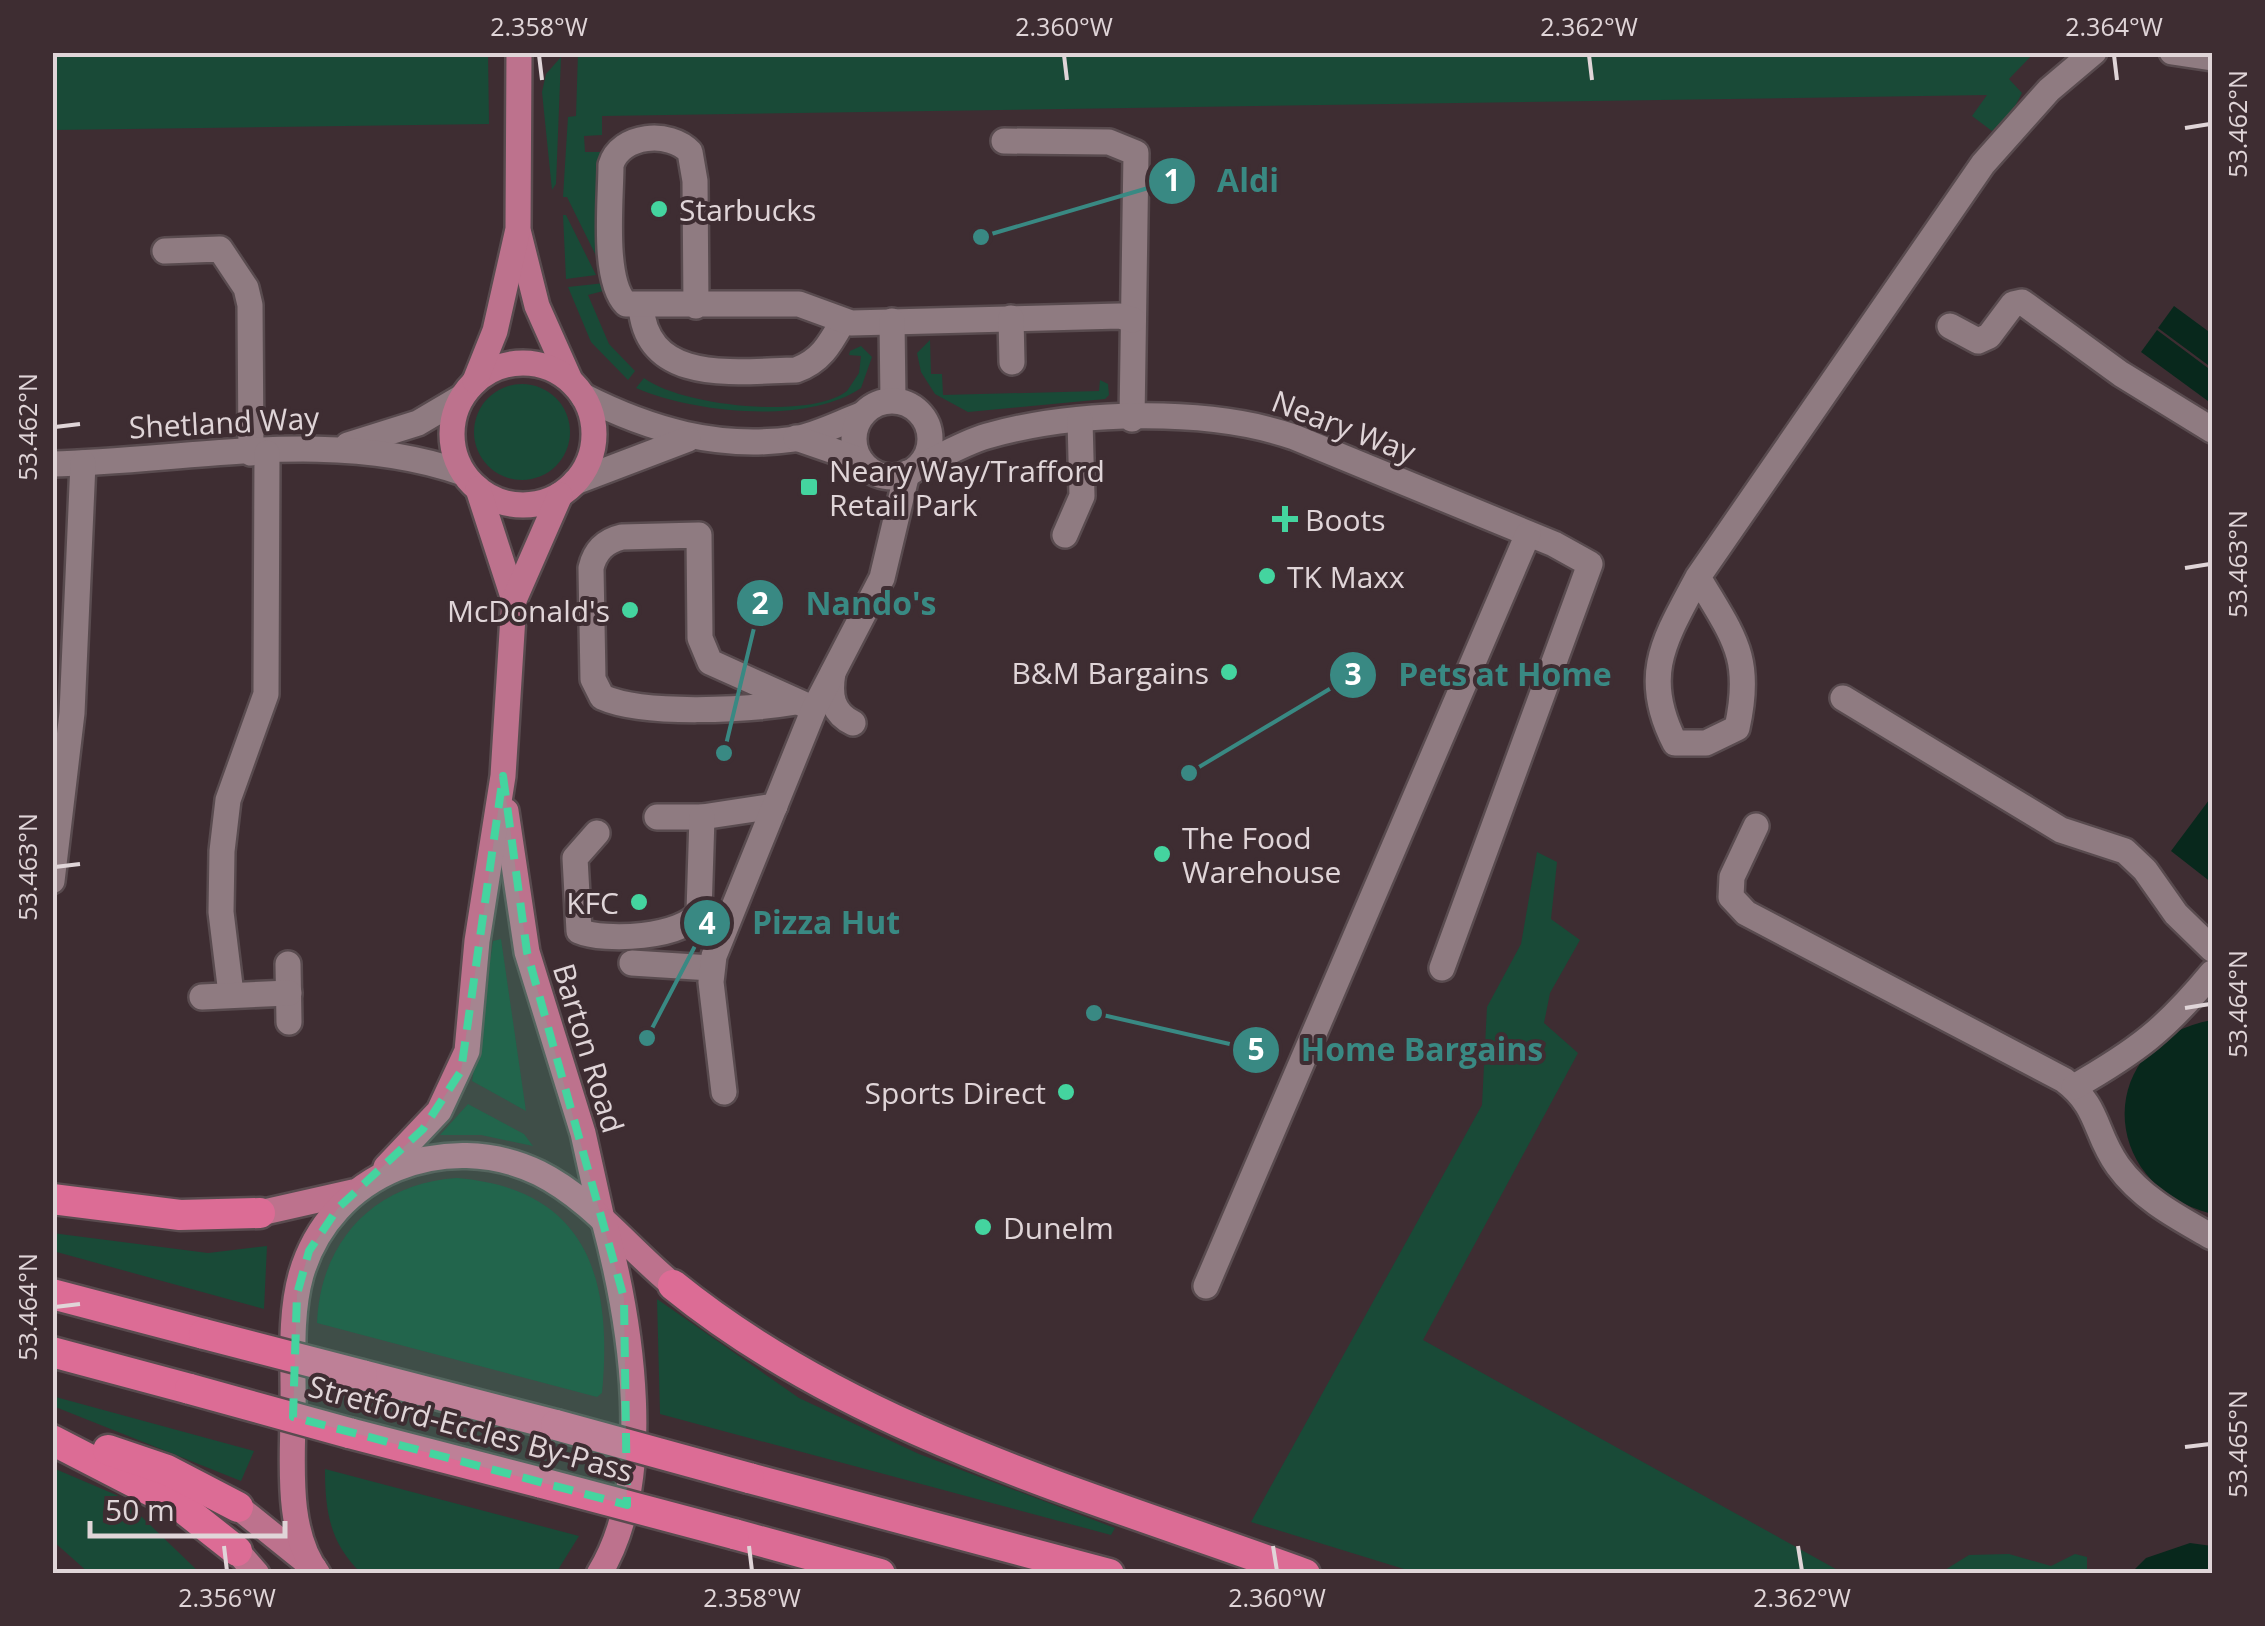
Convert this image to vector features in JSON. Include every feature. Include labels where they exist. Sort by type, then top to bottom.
[{"type":"highway","points":[[52,1199],[180,1215],[260,1213]]},
{"type":"highway","points":[[674,1285],[730,1331],[795,1372],[862,1406],[1054,1483],[1305,1574]]},
{"type":"highway","name":"Stretford-Eccles By-Pass","points":[[52,1294],[1110,1574]]},
{"type":"highway","name":"Stretford-Eccles By-Pass","points":[[52,1352],[880,1574]]},
{"type":"highway","points":[[52,1432],[168,1470],[238,1508]]},
{"type":"highway","points":[[52,1440],[180,1506],[247,1562]]},
{"type":"main road","points":[[518,230],[537,306],[592,418],[594,440],[588,463],[567,488],[518,505],[471,481],[452,435],[494,331],[518,230],[519,52]]},
{"type":"main road","points":[[468,389],[502,366],[533,363],[577,388]]},
{"type":"main road","name":"Barton Road","points":[[471,481],[514,600]]},
{"type":"main road","name":"Barton Road","points":[[316,1571],[300,1529],[293,1486],[297,1294],[320,1232],[439,1110],[461,1072],[471,1029],[477,941],[503,776],[514,600],[567,488]]},
{"type":"main road","name":"Barton Road","points":[[503,776],[514,889],[527,952],[582,1132],[629,1332],[631,1479],[626,1513],[599,1574]]},
{"type":"main road","points":[[260,1213],[365,1184],[440,1155],[496,1158],[541,1174],[603,1220],[674,1285]]},
{"type":"main road","points":[[238,1508],[316,1571]]},
{"type":"street","points":[[1698,576],[1738,644],[1746,686],[1737,728],[1706,743],[1675,743],[1658,710],[1660,647],[1698,576],[1983,164],[2048,90],[2094,52]]},
{"type":"street","points":[[2172,52],[2212,58]]},
{"type":"street","points":[[696,306],[694,162],[684,144],[666,139],[631,142],[618,151],[610,165],[616,288],[626,304],[696,306],[800,304],[843,322],[1132,320]]},
{"type":"street","points":[[1004,141],[1109,142],[1136,153],[1132,419]]},
{"type":"street","points":[[164,250],[220,249],[246,288],[259,453],[266,694],[228,800],[221,912],[230,994]]},
{"type":"street","points":[[1950,326],[1978,341],[1989,336],[2013,304],[2022,302],[2121,374],[2212,430]]},
{"type":"street","points":[[642,306],[644,330],[657,352],[712,371],[796,370],[808,366],[830,346],[843,322]]},
{"type":"street","points":[[1010,318],[1012,362]]},
{"type":"street","points":[[892,321],[893,400]]},
{"type":"street","points":[[577,388],[625,418],[688,439],[796,438],[893,400],[906,403],[925,418],[982,438]]},
{"type":"street","name":"Shetland Way","points":[[338,448],[418,422],[468,389]]},
{"type":"street","points":[[861,415],[853,438],[894,517]]},
{"type":"street","points":[[724,1092],[711,968],[775,806],[805,705],[834,668],[882,578],[894,517],[912,470],[930,440],[925,418]]},
{"type":"street","points":[[1066,535],[1082,496],[1080,420]]},
{"type":"street","name":"Neary Way","points":[[912,470],[982,438],[1029,426],[1080,420],[1219,421],[1272,430],[1554,544],[1590,564],[1442,968]]},
{"type":"street","points":[[796,438],[865,465],[882,476],[912,470]]},
{"type":"street","points":[[567,488],[688,439]]},
{"type":"street","name":"Shetland Way","points":[[52,464],[338,448],[418,457],[471,481]]},
{"type":"street","points":[[52,881],[72,712],[83,463]]},
{"type":"street","points":[[1206,1286],[1528,534]]},
{"type":"street","points":[[698,535],[700,638],[710,662],[805,705],[719,709],[608,700],[596,689],[591,568],[597,552],[611,539],[622,537],[698,535]]},
{"type":"street","points":[[834,668],[833,703],[842,717],[853,722]]},
{"type":"street","points":[[1843,698],[2061,830],[2125,851],[2145,870],[2176,914],[2212,949]]},
{"type":"street","points":[[656,818],[702,817],[775,806]]},
{"type":"street","points":[[597,833],[575,858],[579,931],[670,933],[691,924],[699,912],[702,817]]},
{"type":"street","points":[[1756,826],[1732,876],[1731,897],[1746,913],[2084,1094],[2116,1164],[2143,1195],[2212,1237]]},
{"type":"street","points":[[632,963],[711,968]]},
{"type":"street","points":[[288,964],[289,1022]]},
{"type":"street","points":[[2074,1088],[2138,1051],[2169,1025],[2212,974]]},
{"type":"street","points":[[202,997],[289,993]]},
{"type":"highlighted area","points":[[503,776],[527,952],[624,1298],[627,1505],[293,1417],[297,1294],[309,1251],[338,1208],[423,1129],[461,1071]]},
{"type":"shaded area","points":[[52,53],[488,53],[489,124],[53,130]]},
{"type":"shaded area","points":[[578,53],[2034,53],[2009,79],[2022,93],[2013,110],[1992,131],[1972,116],[1987,95],[602,116],[602,135],[584,136],[585,152],[602,152],[605,274],[567,197],[563,197],[568,117],[576,116]]},
{"type":"shaded area","points":[[561,57],[556,184],[552,190],[542,92],[546,74]]},
{"type":"shaded area","points":[[566,215],[596,275],[566,279]]},
{"type":"shaded area","points":[[605,283],[607,290],[588,295],[609,344],[635,371],[628,380],[591,342],[568,287]]},
{"type":"shaded area","points":[[2174,306],[2212,334],[2212,368],[2158,328]]},
{"type":"shaded area","points":[[2157,330],[2212,371],[2212,404],[2141,352]]},
{"type":"shaded area","points":[[930,340],[931,374],[942,374],[943,395],[1099,391],[1100,380],[1108,384],[1109,395],[1105,399],[968,412],[935,394],[921,372],[917,353]]},
{"type":"shaded area","points":[[861,346],[872,357],[861,388],[838,400],[811,407],[781,411],[718,409],[636,388],[644,378],[662,388],[714,402],[804,405],[847,391],[859,373],[861,356],[849,355],[850,351]]},
{"type":"shaded area","points":[[522,384],[540,388],[556,398],[566,414],[570,432],[566,450],[556,466],[540,476],[522,480],[504,476],[488,466],[478,450],[474,432],[478,414],[488,398],[504,388]]},
{"type":"shaded area","points":[[2212,796],[2212,883],[2171,851]]},
{"type":"shaded area","points":[[1537,852],[1557,862],[1551,919],[1580,940],[1550,993],[1544,1023],[1578,1053],[1423,1340],[1843,1573],[1417,1573],[1251,1522],[1482,1105],[1487,1007],[1521,944]]},
{"type":"shaded area","points":[[501,939],[526,1111],[472,1081],[493,941]]},
{"type":"shaded area","points":[[2212,1020],[2212,1214],[2173,1198],[2146,1174],[2130,1145],[2125,1113],[2130,1082],[2147,1055],[2174,1033]]},
{"type":"shaded area","points":[[468,1104],[524,1134],[533,1146],[481,1135],[440,1135]]},
{"type":"shaded area","points":[[457,1178],[501,1186],[536,1200],[563,1221],[582,1246],[595,1277],[602,1312],[602,1393],[597,1397],[317,1323],[328,1267],[357,1222],[401,1191]]},
{"type":"shaded area","points":[[52,1233],[208,1253],[267,1246],[264,1309],[53,1251]]},
{"type":"shaded area","points":[[657,1299],[799,1398],[919,1454],[1115,1528],[1111,1535],[660,1414]]},
{"type":"shaded area","points":[[52,1396],[254,1451],[241,1481],[53,1406]]},
{"type":"shaded area","points":[[53,1468],[121,1497],[200,1573],[89,1573],[53,1541]]},
{"type":"shaded area","points":[[325,1469],[579,1536],[556,1573],[361,1573],[342,1550],[331,1526]]},
{"type":"shaded area","points":[[2190,1543],[2212,1546],[2212,1573],[2131,1573],[2146,1558]]},
{"type":"shaded area","points":[[2009,1554],[2051,1566],[2075,1554],[2087,1557],[2087,1573],[1940,1573],[1969,1555]]},
{"type":"place","name":"Starbucks","points":[[659,209]]},
{"type":"place","name":"Aldi","points":[[981,237]]},
{"type":"place","name":"Neary Way/Trafford Retail Park","points":[[809,487]]},
{"type":"place","name":"Boots","points":[[1285,519]]},
{"type":"place","name":"TK Maxx","points":[[1267,576]]},
{"type":"place","name":"McDonald's","points":[[630,610]]},
{"type":"place","name":"B&M Bargains","points":[[1229,672]]},
{"type":"place","name":"Nando's","points":[[724,753]]},
{"type":"place","name":"Pets at Home","points":[[1189,773]]},
{"type":"place","name":"The Food Warehouse","points":[[1162,854]]},
{"type":"place","name":"KFC","points":[[639,902]]},
{"type":"place","name":"Home Bargains","points":[[1094,1013]]},
{"type":"place","name":"Pizza Hut","points":[[647,1038]]},
{"type":"place","name":"Sports Direct","points":[[1066,1092]]},
{"type":"place","name":"Dunelm","points":[[983,1227]]}]
